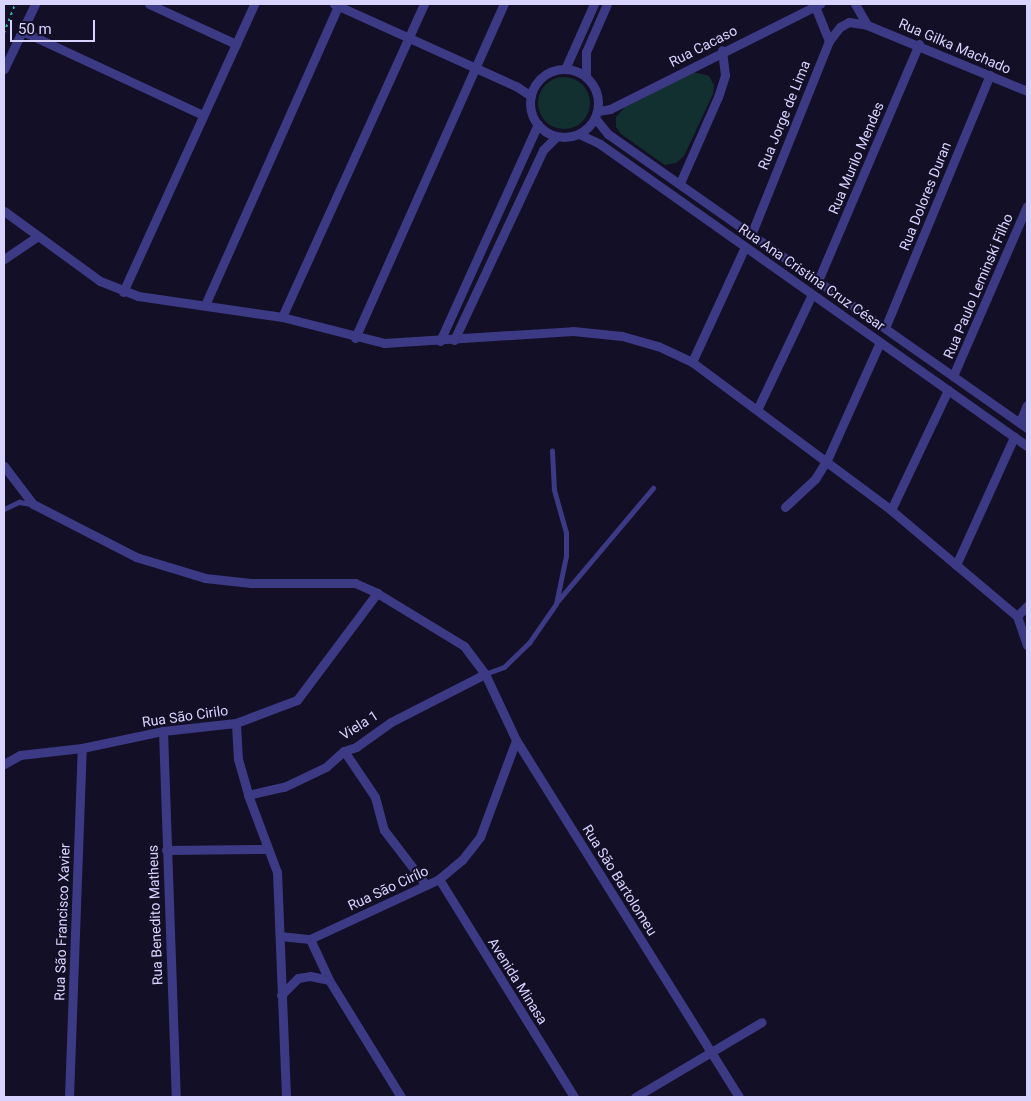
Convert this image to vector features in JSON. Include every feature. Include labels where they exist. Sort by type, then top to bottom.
[{"type":"street","points":[[4,69],[35,4]]},
{"type":"street","points":[[149,4],[236,44]]},
{"type":"street","points":[[123,292],[254,4]]},
{"type":"street","points":[[205,305],[337,4],[477,68],[531,96]]},
{"type":"street","points":[[282,317],[424,4]]},
{"type":"street","points":[[355,338],[504,4]]},
{"type":"street","points":[[565,70],[594,4]]},
{"type":"street","points":[[586,77],[586,52],[608,4]]},
{"type":"street","points":[[855,4],[867,24]]},
{"type":"street","points":[[818,5],[830,41]]},
{"type":"street","name":"Rua Cacaso","points":[[596,115],[722,50],[818,5]]},
{"type":"street","points":[[830,41],[840,27],[849,22],[867,24]]},
{"type":"street","name":"Rua Gilka Machado","points":[[867,24],[919,44],[1027,91]]},
{"type":"street","points":[[22,31],[203,116]]},
{"type":"street","name":"Rua Jorge de Lima","points":[[751,235],[830,41]]},
{"type":"street","name":"Rua Murilo Mendes","points":[[817,283],[919,44]]},
{"type":"street","points":[[680,183],[718,97],[725,75],[722,50]]},
{"type":"street","points":[[454,340],[543,150],[556,137],[579,134],[596,115],[595,89],[586,77],[565,70],[543,77],[531,96],[531,111],[538,124],[556,137]]},
{"type":"street","name":"Rua Dolores Duran","points":[[885,328],[990,74]]},
{"type":"street","name":"Rua Ana Cristina Cruz César","points":[[596,115],[608,134],[680,183],[817,283],[1024,425]]},
{"type":"street","points":[[440,341],[538,124]]},
{"type":"street","name":"Rua Ana Cristina Cruz César","points":[[579,134],[600,144],[1027,446]]},
{"type":"street","name":"Rua Paulo Leminski Filho","points":[[953,376],[1027,206]]},
{"type":"street","points":[[4,212],[100,281],[123,292],[282,317],[355,338],[402,344],[573,331],[606,333],[658,346],[692,362],[827,460],[891,510],[1017,616],[1027,645]]},
{"type":"street","points":[[4,260],[38,236]]},
{"type":"street","points":[[692,362],[745,247]]},
{"type":"street","points":[[757,410],[812,294]]},
{"type":"street","points":[[785,507],[815,479],[827,460],[880,342]]},
{"type":"street","points":[[891,510],[948,390]]},
{"type":"street","points":[[1024,425],[1027,406]]},
{"type":"street","points":[[956,565],[1014,437]]},
{"type":"street","points":[[4,466],[34,504],[136,557],[204,578],[251,583],[355,583],[378,593],[464,646],[484,674]]},
{"type":"street","name":"Rua São Cirilo","points":[[4,764],[20,755],[82,748],[163,731],[236,723],[297,700],[378,593]]},
{"type":"street","points":[[1017,616],[1027,606]]},
{"type":"street","name":"Rua São Bartolomeu","points":[[484,674],[516,740],[739,1097]]},
{"type":"street","name":"Viela 1","points":[[248,795],[284,787],[326,767],[344,751],[356,747],[391,722],[484,674]]},
{"type":"street","points":[[236,723],[238,759],[248,795],[277,872],[286,1097]]},
{"type":"street","name":"Rua Benedito Matheus","points":[[163,731],[176,1097]]},
{"type":"street","name":"Rua São Cirílo","points":[[310,939],[440,879],[462,860],[480,837],[516,740]]},
{"type":"street","name":"Rua São Francisco Xavier","points":[[69,1097],[82,748]]},
{"type":"street","points":[[344,751],[375,798],[384,830],[426,885]]},
{"type":"street","points":[[166,850],[267,849]]},
{"type":"street","name":"Avenida Minasa","points":[[440,879],[574,1097]]},
{"type":"street","points":[[280,936],[310,939],[329,980],[401,1097]]},
{"type":"street","points":[[281,995],[298,978],[310,976],[329,980]]},
{"type":"street","points":[[635,1097],[762,1022]]},
{"type":"lane","points":[[552,450],[554,490],[566,533],[566,556],[556,604]]},
{"type":"lane","points":[[484,674],[504,667],[530,643],[556,604],[653,488]]},
{"type":"lane","points":[[4,508],[19,502],[34,504]]},
{"type":"path","points":[[4,33],[15,4]]},
{"type":"green space","points":[[693,72],[709,76],[714,85],[713,94],[684,156],[676,163],[665,165],[621,134],[616,127],[616,117],[625,107]]},
{"type":"green space","points":[[559,77],[569,77],[583,84],[590,98],[590,108],[583,122],[569,129],[559,129],[549,125],[542,118],[538,108],[538,98],[542,88],[549,81]]}]
